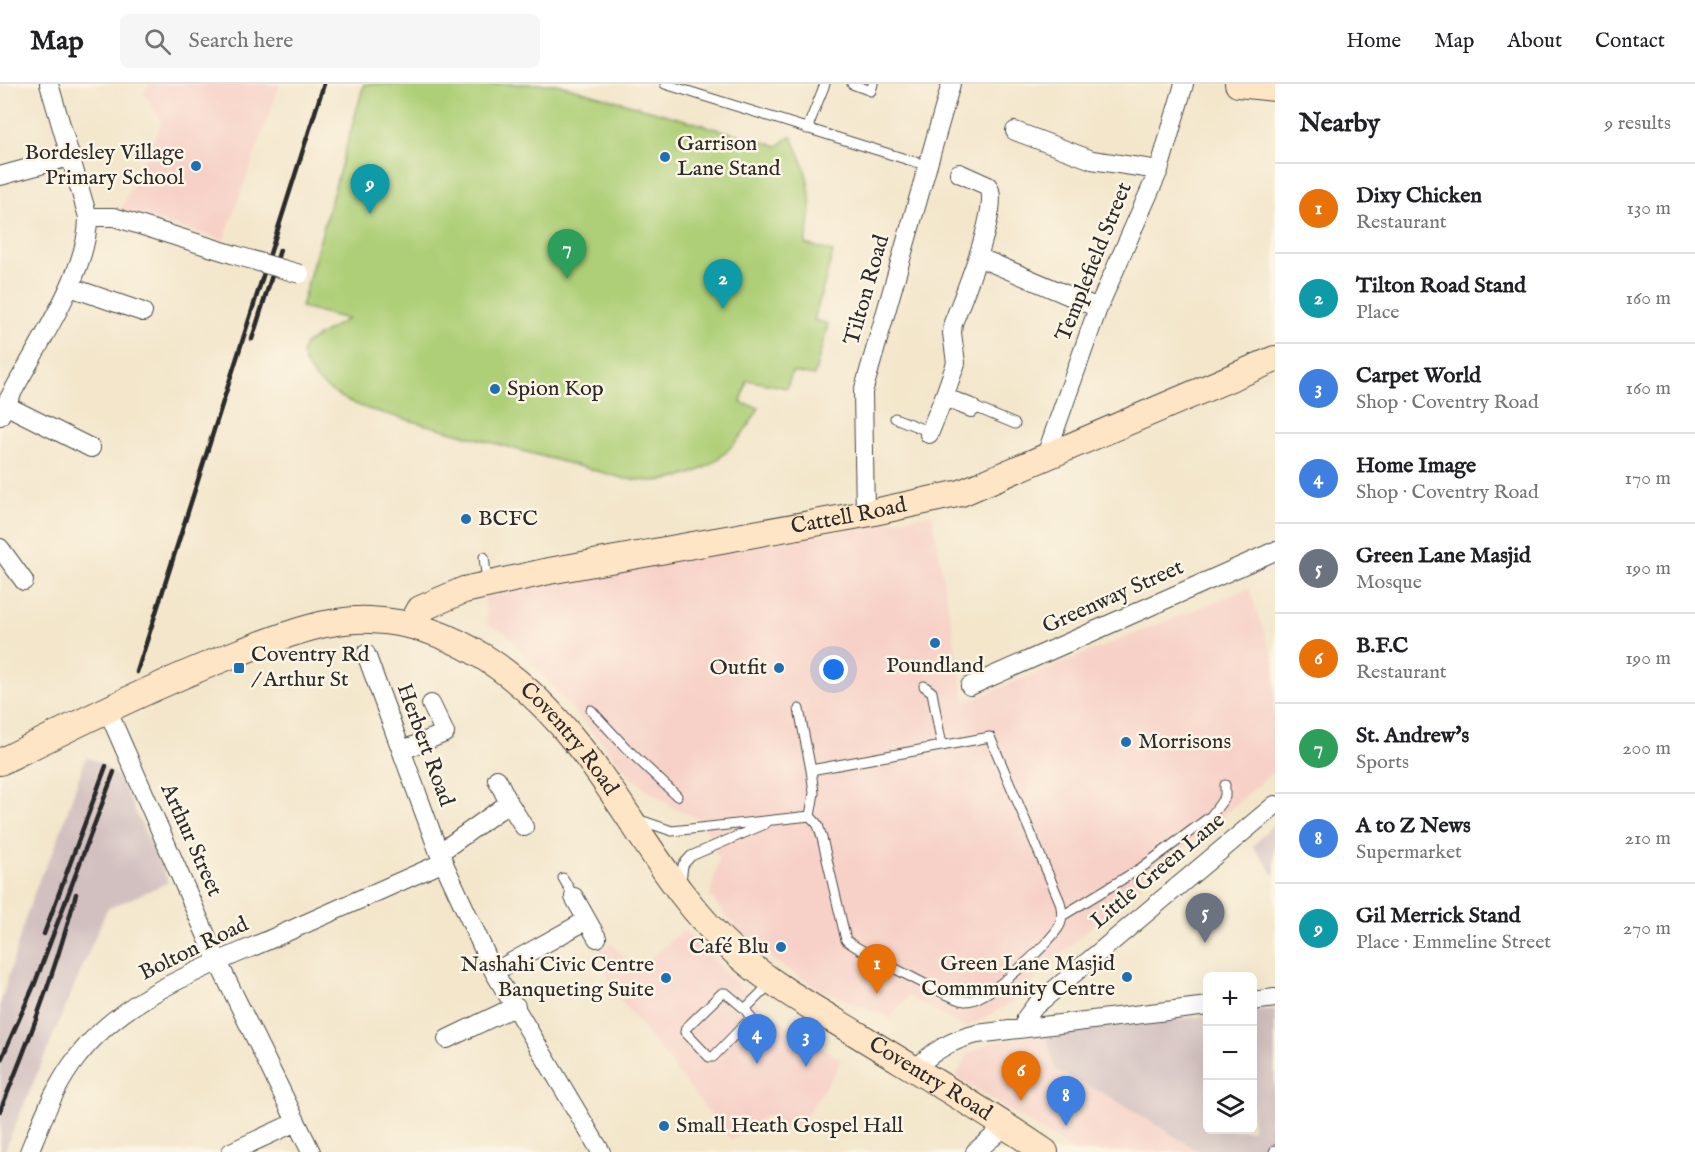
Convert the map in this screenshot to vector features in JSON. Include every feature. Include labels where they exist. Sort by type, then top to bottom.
[{"type":"main road","points":[[1238,84],[1275,88]]},
{"type":"main road","name":"Cattell Road","points":[[411,625],[420,609],[464,590],[549,571],[865,514],[961,493],[1275,359]]},
{"type":"main road","name":"Coventry Road","points":[[0,762],[107,709],[222,659],[278,638],[321,625],[368,620],[411,625],[461,644],[488,658],[515,677],[578,745],[680,890],[737,954],[810,1006],[1045,1152]]},
{"type":"street","points":[[49,84],[88,216],[88,232],[70,287],[2,410],[91,448]]},
{"type":"street","name":"Tilton Road","points":[[865,514],[863,392],[951,84]]},
{"type":"street","name":"Templefield Street","points":[[1045,458],[1098,308],[1159,170],[1184,84]]},
{"type":"street","points":[[1015,130],[1092,160],[1159,170]]},
{"type":"street","points":[[0,176],[69,157]]},
{"type":"street","points":[[929,433],[956,363],[952,333],[978,257],[993,194],[984,183],[959,173]]},
{"type":"street","points":[[88,216],[114,216],[300,274]]},
{"type":"street","points":[[978,257],[1098,308]]},
{"type":"street","points":[[70,287],[144,312]]},
{"type":"street","points":[[944,397],[971,408]]},
{"type":"street","points":[[1,551],[24,580]]},
{"type":"street","name":"Greenway Street","points":[[970,686],[1275,551]]},
{"type":"street","name":"Herbert Road","points":[[366,654],[442,858],[494,972],[601,1152]]},
{"type":"street","points":[[403,750],[445,732],[431,704]]},
{"type":"street","name":"Arthur Street","points":[[107,709],[218,962],[311,1152]]},
{"type":"street","points":[[497,779],[524,827]]},
{"type":"street","name":"Herbert Road","points":[[442,858],[509,803]]},
{"type":"street","name":"Little Green Lane","points":[[1025,1026],[1026,1018],[1035,1006],[1275,805]]},
{"type":"street","name":"Bolton Road","points":[[29,1152],[56,1090],[79,1054],[110,1022],[152,994],[442,858]]},
{"type":"street","points":[[574,897],[597,938]]},
{"type":"street","points":[[494,972],[587,920]]},
{"type":"street","points":[[1257,1000],[1275,998]]},
{"type":"street","points":[[447,1039],[516,1006]]},
{"type":"street","points":[[916,1070],[923,1060],[957,1040],[1025,1026],[1203,1007]]},
{"type":"street","points":[[231,1152],[296,1122]]},
{"type":"street","points":[[975,1152],[1006,1126]]},
{"type":"lane","points":[[665,84],[928,166]]},
{"type":"lane","points":[[807,129],[825,84]]},
{"type":"lane","points":[[852,84],[871,91],[873,84]]},
{"type":"lane","points":[[971,408],[1015,424]]},
{"type":"lane","points":[[895,418],[929,433]]},
{"type":"lane","points":[[484,556],[487,585]]},
{"type":"lane","points":[[924,686],[932,692],[942,746]]},
{"type":"lane","points":[[799,709],[814,793],[810,816]]},
{"type":"lane","points":[[591,710],[632,754],[677,796]]},
{"type":"lane","points":[[811,770],[990,737],[1054,891],[1062,916]]},
{"type":"lane","points":[[810,816],[818,825],[822,838],[842,931],[849,943],[948,995],[966,1001],[983,994],[1048,943],[1062,916],[1141,867],[1211,816],[1226,797],[1226,785]]},
{"type":"lane","points":[[630,816],[658,828],[672,831],[810,816]]},
{"type":"lane","points":[[680,890],[683,865],[691,856],[759,826],[790,817]]},
{"type":"lane","points":[[563,878],[574,897]]},
{"type":"lane","points":[[745,1009],[774,980]]},
{"type":"lane","points":[[722,993],[726,993],[745,1009],[751,1018],[713,1057],[709,1057],[686,1032],[686,1028],[722,993]]},
{"type":"shaded area","name":"Bordesley Village Primary School","points":[[149,84],[280,84],[224,240],[121,210],[162,122],[144,93]]},
{"type":"shaded area","points":[[932,514],[965,702],[1249,588],[1275,664],[1275,771],[1088,929],[1010,1004],[965,1028],[908,996],[891,1018],[818,989],[748,943],[710,896],[719,858],[701,819],[673,808],[633,779],[505,632],[488,626],[484,597],[573,578]]},
{"type":"shaded area","points":[[86,757],[103,764],[119,778],[169,882],[107,909],[4,1152],[0,1152],[0,1005],[26,916],[40,877],[55,848]]},
{"type":"shaded area","points":[[1275,822],[1275,876],[1253,846]]},
{"type":"shaded area","points":[[684,930],[763,1009],[840,1059],[837,1069],[793,1135],[767,1115],[731,1140],[611,988],[600,950],[611,943],[637,969]]},
{"type":"shaded area","points":[[1275,1009],[1275,1152],[1200,1152],[1112,1098],[1055,1070],[1045,1032],[1203,1016],[1203,1134],[1257,1134],[1257,1011]]},
{"type":"shaded area","points":[[1045,1032],[1055,1070],[1112,1098],[1200,1152],[1075,1152],[956,1077],[967,1055],[987,1044]]},
{"type":"green space","points":[[364,84],[557,84],[778,146],[791,136],[803,163],[809,189],[810,216],[805,244],[833,252],[814,320],[828,324],[814,376],[792,372],[787,388],[747,380],[741,403],[759,408],[734,444],[705,468],[688,475],[649,481],[626,479],[368,409],[338,395],[318,381],[305,363],[302,353],[305,344],[347,319],[301,307]]},
{"type":"railway","points":[[137,672],[324,84]]},
{"type":"railway","points":[[252,339],[280,250]]},
{"type":"railway","points":[[44,934],[106,766]]},
{"type":"railway","points":[[0,1062],[35,983],[114,772]]},
{"type":"railway","points":[[0,1111],[42,1004],[76,894]]},
{"type":"place","name":"Garrison Lane Stand","points":[[665,157]]},
{"type":"place","name":"Bordesley Village Primary School","points":[[196,166]]},
{"type":"place","name":"Gil Merrick Stand","points":[[370,214]]},
{"type":"place","name":"St. Andrew's","points":[[567,279]]},
{"type":"place","name":"Tilton Road Stand","points":[[723,309]]},
{"type":"place","name":"Spion Kop","points":[[495,389]]},
{"type":"place","name":"BCFC","points":[[466,519]]},
{"type":"place","name":"Poundland","points":[[935,643]]},
{"type":"place","name":"Coventry Rd / Arthur St","points":[[239,668]]},
{"type":"place","name":"Outfit","points":[[779,668]]},
{"type":"place","name":"Morrisons","points":[[1126,742]]},
{"type":"place","name":"Green Lane Masjid","points":[[1205,943]]},
{"type":"place","name":"Café Blu","points":[[781,947]]},
{"type":"place","name":"Green Lane Masjid Commmunity Centre","points":[[1127,977]]},
{"type":"place","name":"Nashahi Civic Centre Banqueting Suite","points":[[666,978]]},
{"type":"place","name":"Dixy Chicken","points":[[877,994]]},
{"type":"place","name":"Home Image","points":[[757,1064]]},
{"type":"place","name":"Carpet World","points":[[806,1067]]},
{"type":"place","name":"B.F.C","points":[[1021,1101]]},
{"type":"place","name":"Small Heath Gospel Hall","points":[[664,1126]]},
{"type":"place","name":"A to Z News","points":[[1066,1126]]}]
